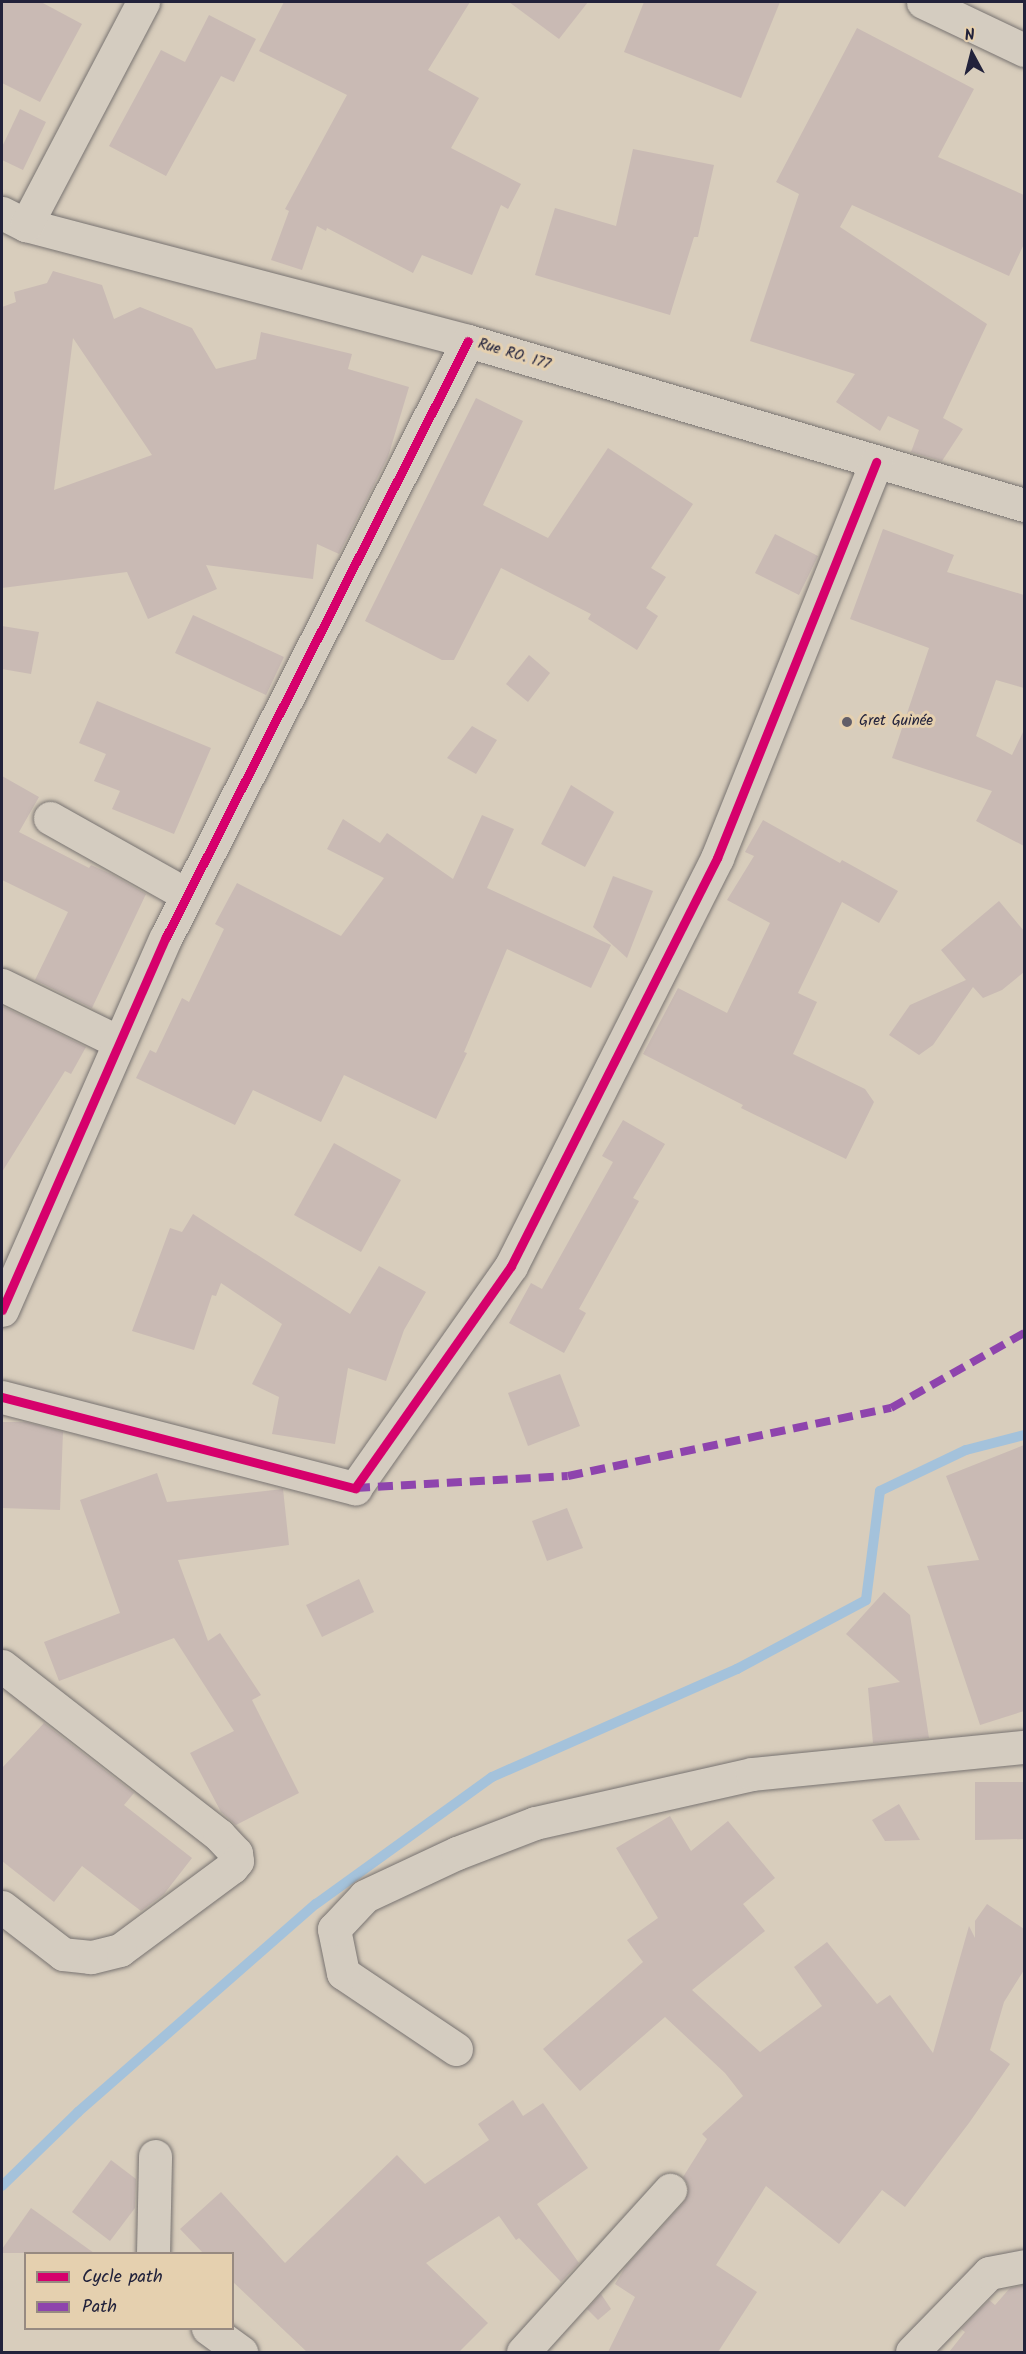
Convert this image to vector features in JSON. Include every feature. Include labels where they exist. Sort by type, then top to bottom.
[{"type":"street","points":[[9,221],[143,2]]},
{"type":"street","points":[[923,2],[1024,50]]},
{"type":"street","name":"Rue RO. 177","points":[[9,221],[468,341],[1024,505]]},
{"type":"street","points":[[2,1310],[119,1042],[187,895],[468,341]]},
{"type":"street","points":[[2,1396],[355,1488],[511,1266],[717,858],[876,462]]},
{"type":"street","points":[[50,818],[187,895]]},
{"type":"street","points":[[2,985],[119,1042]]},
{"type":"street","points":[[2,1666],[219,1835],[236,1853],[237,1860],[232,1867],[120,1950],[91,1957],[63,1954],[2,1907]]},
{"type":"street","points":[[456,2049],[343,1973],[334,1929],[365,1896],[457,1853],[535,1823],[752,1774],[1024,1747]]},
{"type":"street","points":[[153,2252],[155,2156]]},
{"type":"street","points":[[523,2352],[670,2190]]},
{"type":"street","points":[[912,2352],[989,2273],[1024,2266]]},
{"type":"street","points":[[211,2330],[241,2352]]},
{"type":"building","points":[[2,2],[41,2],[82,24],[40,102],[2,83]]},
{"type":"building","points":[[284,2],[470,2],[428,70],[479,98],[451,148],[521,184],[508,209],[501,205],[472,275],[422,255],[413,273],[327,228],[326,231],[317,226],[302,270],[271,260],[289,211],[285,209],[347,95],[259,51]]},
{"type":"building","points":[[509,2],[588,2],[559,39]]},
{"type":"building","points":[[644,2],[780,2],[741,98],[624,52]]},
{"type":"building","points":[[209,15],[256,39],[234,82],[221,76],[166,176],[109,146],[161,50],[185,62]]},
{"type":"building","points":[[857,28],[974,89],[938,157],[1024,195],[1024,244],[1009,276],[852,205],[840,227],[987,324],[943,418],[963,429],[942,461],[911,452],[919,430],[888,416],[880,431],[836,402],[855,374],[750,341],[799,194],[776,182]]},
{"type":"building","points":[[20,109],[46,122],[23,170],[2,160],[2,147]]},
{"type":"building","points":[[633,149],[714,165],[698,237],[694,237],[670,315],[535,275],[555,208],[616,226]]},
{"type":"building","points":[[53,271],[102,285],[114,319],[140,307],[192,328],[216,369],[256,359],[261,332],[352,354],[348,369],[409,387],[388,457],[339,554],[317,544],[313,579],[206,565],[217,589],[148,619],[127,572],[2,588],[2,307],[16,302],[14,292],[47,283]],"holes":[[[73,338],[152,455],[54,490]]]},
{"type":"building","points":[[476,398],[523,421],[483,505],[548,538],[608,448],[693,504],[651,568],[666,577],[646,608],[658,616],[637,650],[588,619],[591,614],[501,568],[454,660],[442,660],[365,621]]},
{"type":"building","points":[[883,529],[954,555],[947,572],[1024,595],[1024,688],[996,680],[976,736],[1012,755],[1024,730],[1024,846],[976,821],[992,791],[892,758],[929,648],[850,619]]},
{"type":"building","points":[[775,534],[818,556],[799,595],[755,573]]},
{"type":"building","points":[[193,615],[284,657],[266,695],[175,653]]},
{"type":"building","points":[[2,626],[39,632],[31,674],[2,669]]},
{"type":"building","points":[[529,655],[550,673],[528,702],[506,684]]},
{"type":"building","points":[[97,701],[211,748],[174,834],[112,809],[120,791],[94,781],[106,754],[79,743]]},
{"type":"building","points":[[472,726],[497,740],[476,774],[447,758]]},
{"type":"building","points":[[2,776],[39,797],[19,832],[89,868],[91,865],[113,875],[146,894],[92,1008],[35,980],[68,912],[2,880]]},
{"type":"building","points":[[571,785],[614,812],[585,867],[541,844]]},
{"type":"building","points":[[482,815],[514,829],[487,888],[611,945],[591,988],[507,949],[464,1052],[467,1053],[436,1119],[344,1075],[321,1122],[253,1090],[235,1125],[136,1078],[150,1050],[156,1053],[182,998],[189,1002],[224,929],[215,924],[237,883],[341,936],[384,878],[327,849],[343,819],[380,843],[387,833],[453,879]]},
{"type":"building","points":[[763,820],[840,863],[842,860],[898,891],[879,923],[842,902],[798,993],[817,1002],[793,1054],[865,1089],[874,1102],[846,1159],[741,1108],[743,1105],[643,1054],[678,988],[727,1013],[770,923],[727,900],[754,856],[745,852]]},
{"type":"building","points":[[613,876],[653,891],[627,958],[593,927]]},
{"type":"building","points":[[999,901],[1024,931],[1024,972],[1002,990],[983,998],[973,987],[933,1045],[919,1055],[889,1035],[910,1005],[966,980],[941,950]]},
{"type":"building","points":[[2,1006],[86,1047],[71,1074],[65,1071],[2,1172]]},
{"type":"building","points":[[623,1120],[665,1144],[633,1198],[639,1201],[579,1309],[586,1313],[564,1353],[509,1323],[531,1283],[542,1289],[613,1162],[602,1156]]},
{"type":"building","points":[[334,1143],[401,1180],[361,1252],[294,1215]]},
{"type":"building","points":[[193,1214],[350,1314],[379,1266],[426,1292],[404,1330],[386,1381],[348,1368],[335,1444],[272,1434],[279,1397],[252,1384],[282,1324],[221,1283],[216,1296],[212,1295],[194,1350],[132,1331],[170,1228],[182,1232]]},
{"type":"building","points":[[560,1374],[580,1426],[528,1446],[508,1393]]},
{"type":"building","points":[[2,1422],[26,1422],[63,1432],[60,1510],[2,1508]]},
{"type":"building","points":[[1024,1445],[1024,1711],[980,1725],[927,1566],[979,1560],[946,1476]]},
{"type":"building","points":[[157,1473],[167,1502],[283,1489],[289,1545],[178,1560],[208,1641],[220,1633],[261,1695],[252,1700],[299,1793],[236,1825],[221,1812],[190,1753],[234,1731],[174,1638],[59,1681],[44,1642],[120,1613],[80,1500]]},
{"type":"building","points":[[567,1508],[583,1548],[547,1561],[532,1521]]},
{"type":"building","points":[[359,1579],[374,1612],[322,1637],[306,1605]]},
{"type":"building","points":[[884,1592],[910,1615],[929,1738],[873,1743],[868,1688],[900,1682],[846,1634]]},
{"type":"building","points":[[44,1723],[134,1793],[124,1805],[192,1858],[164,1894],[141,1911],[82,1866],[54,1902],[2,1861],[2,1768]]},
{"type":"building","points":[[975,1782],[1024,1782],[1024,1839],[975,1840]]},
{"type":"building","points":[[899,1804],[920,1840],[885,1841],[872,1820]]},
{"type":"building","points":[[670,1816],[691,1851],[728,1821],[775,1878],[743,1904],[765,1931],[692,1990],[760,2052],[822,2006],[794,1967],[827,1942],[877,2004],[890,1995],[933,2053],[969,1926],[975,1938],[975,1921],[987,1904],[1024,1929],[1024,1970],[1004,2002],[990,2050],[1010,2064],[969,2123],[905,2207],[882,2190],[839,2244],[766,2186],[716,2265],[757,2292],[718,2352],[608,2352],[635,2297],[615,2284],[626,2266],[684,2202],[688,2193],[688,2185],[683,2177],[707,2139],[702,2134],[743,2096],[725,2073],[665,2017],[580,2091],[543,2049],[643,1962],[627,1940],[658,1918],[616,1848]]},
{"type":"building","points":[[513,2100],[523,2116],[543,2103],[588,2168],[537,2204],[579,2263],[561,2282],[519,2238],[516,2240],[499,2216],[426,2263],[488,2323],[459,2352],[307,2352],[234,2283],[234,2252],[202,2252],[180,2229],[221,2192],[285,2263],[397,2155],[425,2184],[489,2140],[478,2124]]},
{"type":"building","points":[[111,2160],[136,2179],[135,2208],[110,2241],[72,2212]]},
{"type":"building","points":[[31,2208],[93,2252],[2,2253],[2,2249]]},
{"type":"building","points":[[1024,2285],[1024,2352],[949,2352],[965,2332],[961,2329],[989,2300],[995,2305],[1010,2288]]},
{"type":"building","points":[[601,2294],[611,2309],[598,2320],[587,2309]]},
{"type":"waterway","points":[[2,2186],[78,2112],[316,1904],[492,1777],[737,1669],[866,1600],[880,1491],[966,1450],[1024,1435]]},
{"type":"marked path","points":[[355,1488],[568,1476],[891,1408],[1024,1333]]},
{"type":"cycle path","points":[[2,1310],[166,937],[468,341]]},
{"type":"cycle path","points":[[2,1397],[355,1488],[511,1266],[717,858],[876,462]]},
{"type":"place","name":"Gret Guinée","points":[[847,722]]}]
